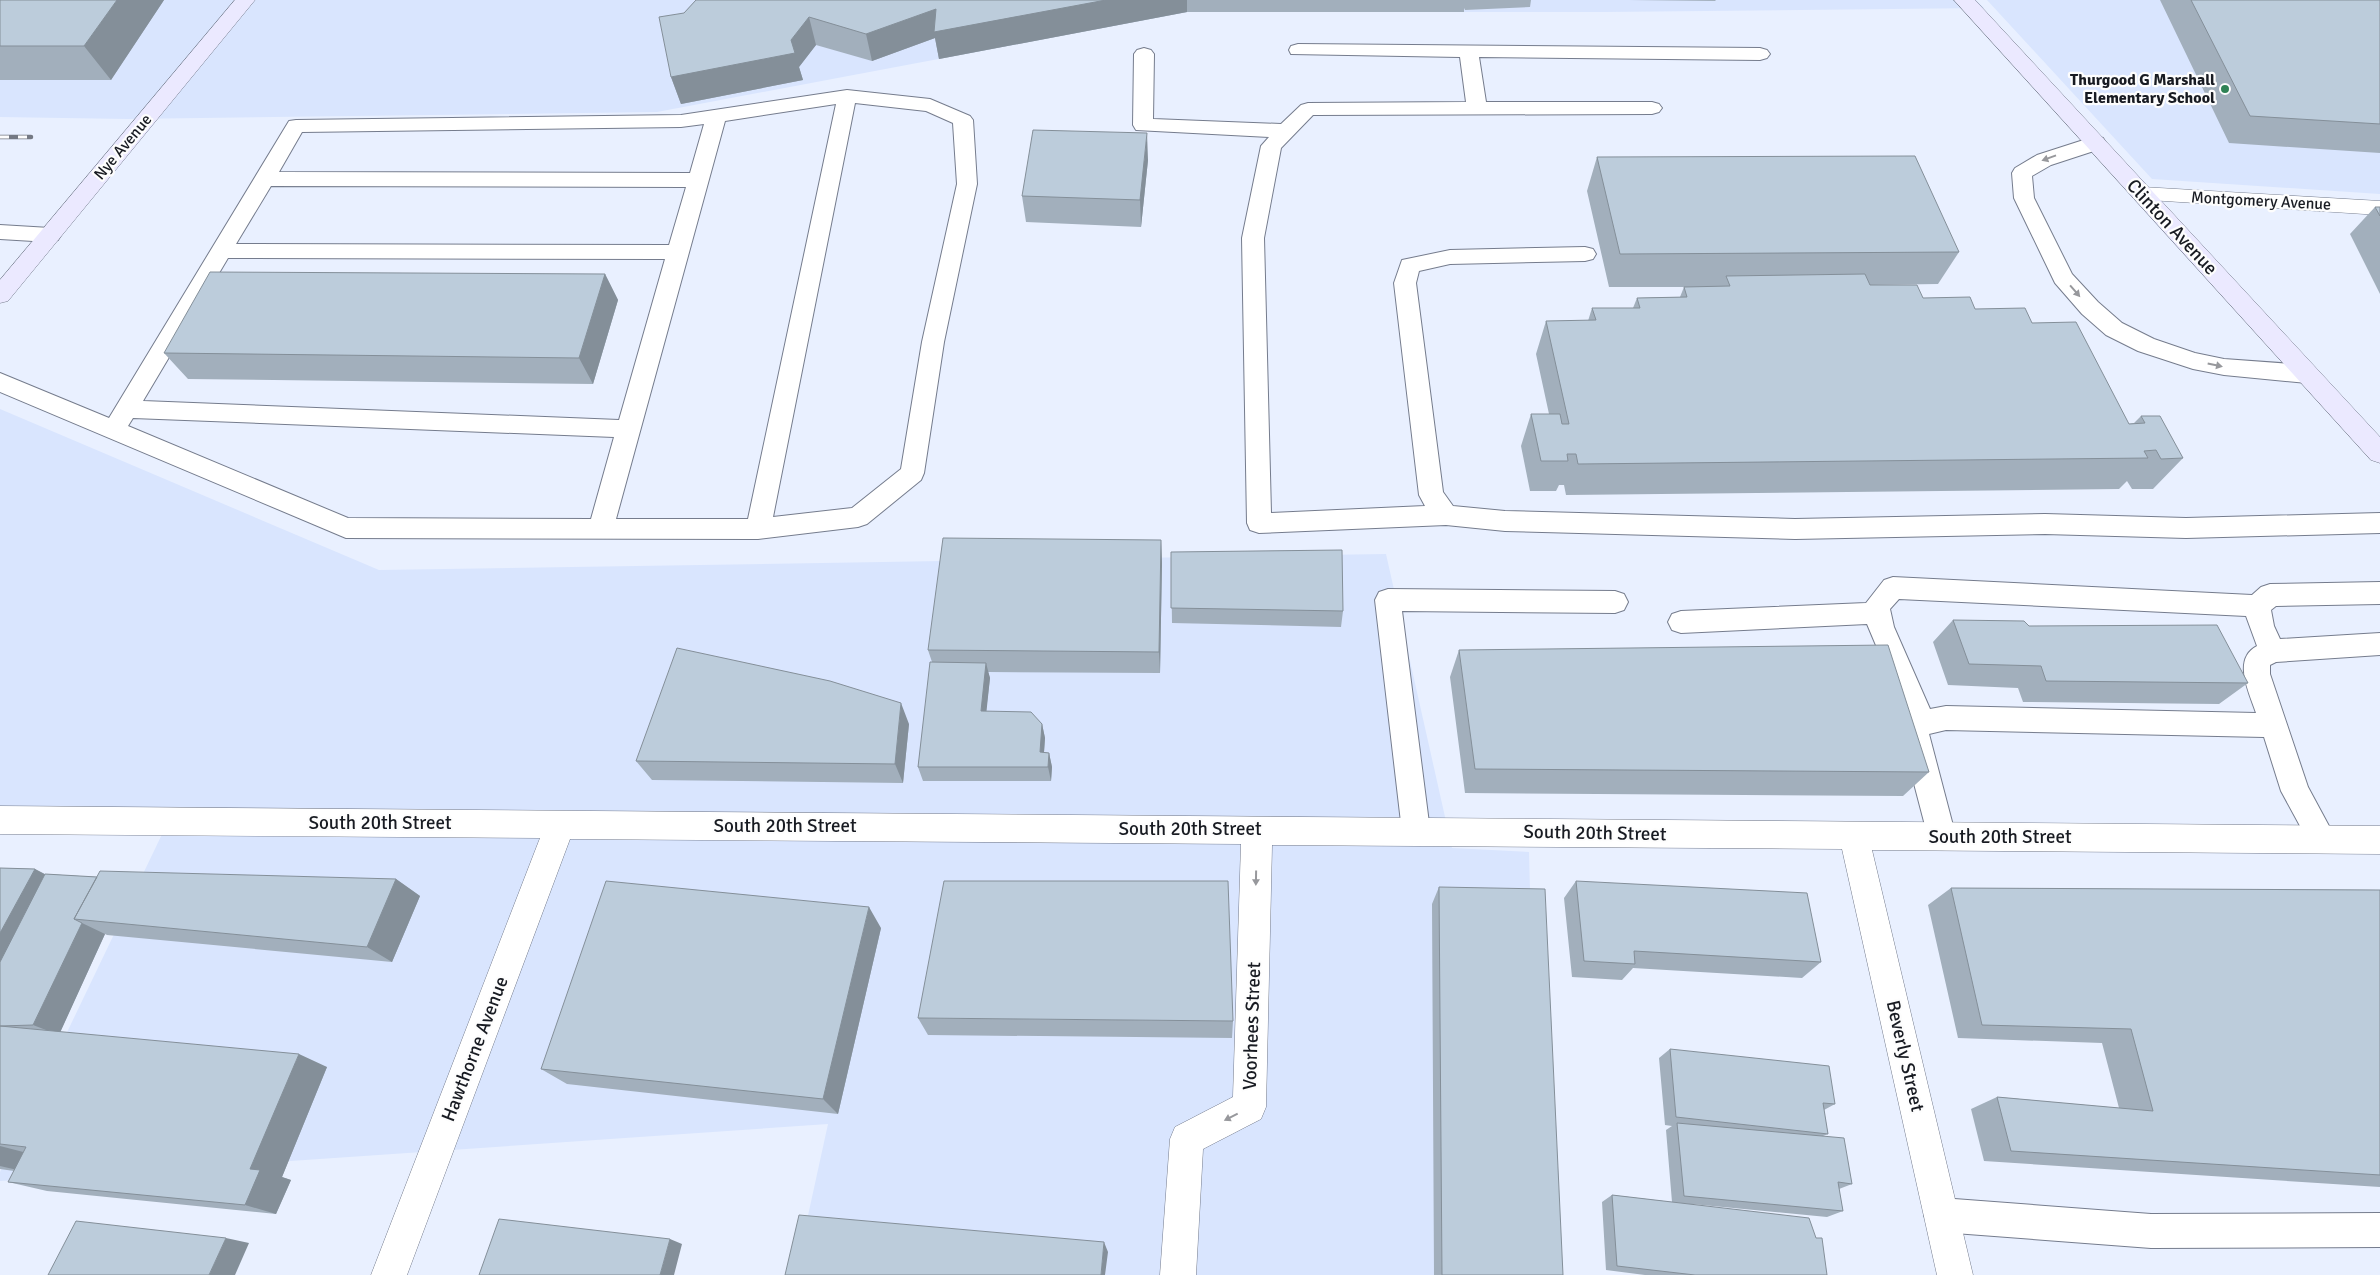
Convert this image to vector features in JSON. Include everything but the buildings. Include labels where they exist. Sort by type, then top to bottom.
[{"type":"main road","name":"Nye Avenue","points":[[0,295],[245,0]]},
{"type":"main road","name":"Clinton Avenue","points":[[1964,0],[2380,453]]},
{"type":"street","name":"Montgomery Avenue","points":[[2142,194],[2380,208]]},
{"type":"street","name":"South 20th Street","points":[[0,820],[1257,829],[2380,840]]},
{"type":"street","name":"Hawthorne Avenue","points":[[389,1275],[560,824]]},
{"type":"street","name":"Voorhees Street","points":[[1178,1267],[1187,1139],[1249,1107],[1257,829]]},
{"type":"street","name":"Beverly Street","points":[[1854,836],[1955,1275]]},
{"type":"lane","points":[[1298,50],[1760,54]]},
{"type":"lane","points":[[1469,51],[1477,108]]},
{"type":"lane","points":[[1144,54],[1143,125],[1287,131]]},
{"type":"lane","points":[[758,529],[847,96]]},
{"type":"lane","points":[[0,382],[346,528],[758,529],[858,517],[912,473],[933,342],[967,184],[963,120],[930,105],[847,96],[681,121],[296,126],[114,430]]},
{"type":"lane","points":[[1652,108],[1308,109],[1271,146],[1253,238],[1259,523],[1446,515],[1504,521],[1795,529],[2045,524],[2186,528],[2380,523]]},
{"type":"lane","points":[[601,528],[716,116]]},
{"type":"lane","points":[[2096,143],[2044,160],[2022,173],[2024,198],[2064,278],[2090,308],[2114,330],[2146,345],[2193,361],[2224,367],[2307,374]]},
{"type":"lane","points":[[264,179],[698,180]]},
{"type":"lane","points":[[0,232],[50,235]]},
{"type":"lane","points":[[221,251],[678,252]]},
{"type":"lane","points":[[1446,515],[1430,495],[1406,283],[1410,265],[1450,257],[1585,254]]},
{"type":"lane","points":[[126,409],[628,429]]},
{"type":"lane","points":[[1922,722],[1881,627],[1877,607],[1893,588],[2256,606],[2270,595],[2380,593]]},
{"type":"lane","points":[[1416,831],[1388,600],[1615,602]]},
{"type":"lane","points":[[2256,606],[2261,626],[2272,651]]},
{"type":"lane","points":[[1681,622],[1878,613]]},
{"type":"lane","points":[[2322,839],[2295,791],[2257,674],[2257,659],[2272,651],[2380,644]]},
{"type":"lane","points":[[1942,837],[1914,730],[1922,722],[1946,718],[2274,726]]},
{"type":"lane","points":[[1941,1216],[2151,1231],[2380,1230]]},
{"type":"shaded area","points":[[0,0],[1976,0],[1984,8],[1605,12],[1187,12],[657,112],[127,119],[0,117]]},
{"type":"shaded area","name":"Thurgood G Marshall Elementary School","points":[[1987,0],[2380,0],[2380,194],[2152,179]]},
{"type":"shaded area","points":[[0,409],[379,570],[1386,554],[1452,848],[1529,852],[1540,1275],[795,1275],[828,1124],[0,1181],[0,1172],[165,828],[0,826]]},
{"type":"railway","points":[[0,137],[31,137]]},
{"type":"place","name":"Thurgood G Marshall Elementary School","points":[[2225,89]]}]
